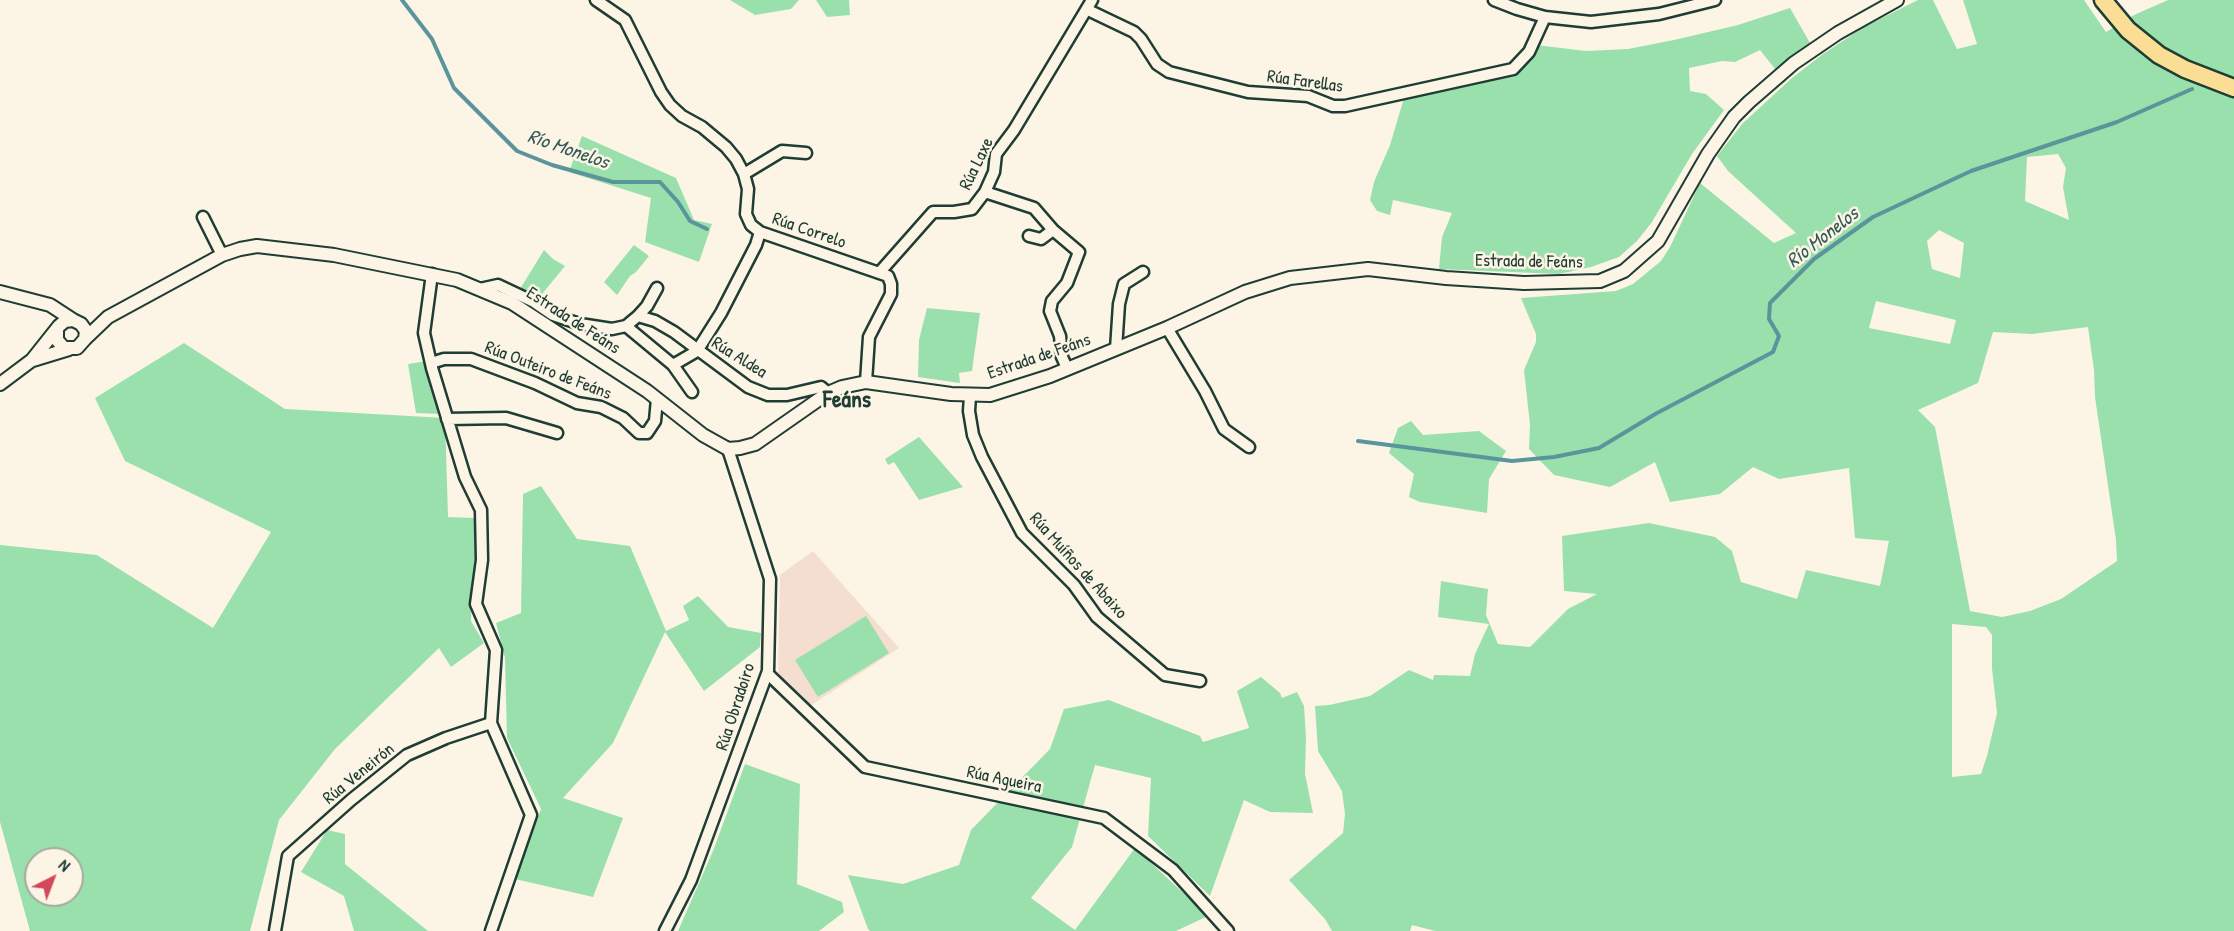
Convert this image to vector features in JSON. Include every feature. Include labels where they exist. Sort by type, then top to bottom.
[{"type":"main road","points":[[2103,0],[2128,30],[2159,55],[2185,69],[2234,88]]},
{"type":"street","name":"Rúa Correlo","points":[[596,0],[625,20],[661,92],[670,105],[682,116],[702,127],[726,147],[736,159],[744,174],[748,189],[747,220],[760,232],[879,273]]},
{"type":"street","points":[[1494,0],[1545,17],[1591,22],[1659,14],[1715,0]]},
{"type":"street","name":"Estrada de Feáns","points":[[32,360],[77,348],[108,317],[222,255],[257,246],[334,255],[432,274],[480,288],[512,303],[657,399],[703,435],[728,449],[755,444],[828,393],[866,382],[970,396],[990,394],[1050,376],[1167,328],[1245,292],[1290,278],[1368,269],[1446,278],[1524,283],[1600,281],[1624,271],[1658,241],[1708,154],[1728,125],[1749,102],[1794,63],[1838,33],[1897,0]]},
{"type":"street","name":"Rúa Farellas","points":[[1090,5],[1102,17],[1134,32],[1157,64],[1169,72],[1248,92],[1308,96],[1333,106],[1345,106],[1513,69],[1529,51],[1545,17]]},
{"type":"street","name":"Rúa Laxe","points":[[879,273],[933,212],[972,209],[985,192],[994,172],[996,154],[1014,130],[1090,5]]},
{"type":"street","points":[[744,174],[782,151],[806,153]]},
{"type":"street","points":[[985,192],[1034,208],[1053,230],[1079,252],[1067,284],[1052,300],[1050,311],[1060,336],[1062,357],[1067,369]]},
{"type":"street","points":[[203,217],[222,255]]},
{"type":"street","points":[[1029,236],[1041,239],[1053,230]]},
{"type":"street","points":[[673,365],[697,351],[722,313],[756,245],[760,232]]},
{"type":"street","points":[[1116,349],[1119,304],[1124,284],[1143,272]]},
{"type":"street","points":[[866,382],[869,337],[891,294],[888,276],[879,273]]},
{"type":"street","points":[[432,274],[424,333],[465,477],[482,510],[483,560],[476,604],[496,650],[491,723],[531,815],[491,931]]},
{"type":"street","points":[[480,288],[498,285],[534,302],[553,315],[580,324],[612,329],[626,326],[638,316],[647,306],[657,288]]},
{"type":"street","points":[[0,292],[50,305],[86,331],[85,339]]},
{"type":"street","points":[[29,300],[47,310],[58,328],[56,335],[60,345],[69,349]]},
{"type":"street","name":"Rúa Aldea","points":[[638,316],[655,321],[748,387],[768,394],[787,395],[821,387],[828,393]]},
{"type":"street","name":"Estrada de Feáns","points":[[0,384],[32,360],[65,321],[108,317]]},
{"type":"street","points":[[626,326],[673,365],[692,392]]},
{"type":"street","points":[[1167,328],[1205,391],[1224,429],[1249,447]]},
{"type":"street","name":"Rúa Outeiro de Feáns","points":[[431,363],[444,359],[479,362],[535,383],[577,403],[601,407],[623,418],[639,433],[647,433],[655,421],[657,399]]},
{"type":"street","name":"Rúa Muíños de Abaixo","points":[[970,396],[969,411],[973,435],[1022,533],[1074,585],[1097,617],[1165,675],[1200,681]]},
{"type":"street","points":[[447,419],[506,418],[557,433]]},
{"type":"street","name":"Rúa Obradoiro","points":[[665,931],[691,879],[768,674],[770,579],[728,449]]},
{"type":"street","name":"Rúa Agueira","points":[[768,674],[865,767],[1104,818],[1173,870],[1228,931]]},
{"type":"street","name":"Rúa Veneirón","points":[[275,931],[288,856],[351,800],[407,755],[446,738],[491,723]]},
{"type":"shaded area","points":[[813,551],[899,648],[810,706],[778,673],[780,575]]},
{"type":"green space","points":[[730,0],[799,0],[791,9],[755,15]]},
{"type":"green space","points":[[816,0],[849,0],[850,15],[827,17]]},
{"type":"green space","points":[[1918,0],[1933,0],[1957,49],[1977,44],[1963,0],[2084,0],[2106,32],[2134,15],[2168,0],[2234,0],[2234,931],[1435,931],[1412,925],[1410,931],[1332,931],[1325,919],[1289,880],[1343,833],[1345,814],[1342,791],[1318,751],[1315,706],[1370,696],[1409,670],[1433,680],[1434,675],[1470,676],[1475,654],[1489,624],[1438,617],[1441,581],[1488,589],[1486,615],[1498,644],[1530,647],[1568,609],[1597,594],[1564,591],[1562,536],[1649,523],[1715,537],[1732,551],[1741,582],[1797,599],[1806,570],[1880,586],[1889,541],[1855,538],[1849,468],[1779,479],[1753,467],[1720,494],[1670,502],[1655,462],[1610,487],[1554,475],[1529,449],[1530,425],[1524,370],[1536,342],[1536,334],[1521,298],[1616,291],[1633,284],[1661,261],[1700,183],[1774,243],[1796,233],[1728,171],[1717,156],[1743,123],[1792,78],[1864,27]],"holes":[[[2058,154],[2066,168],[2063,187],[2069,220],[2025,201],[2027,157]],[[1939,230],[1964,243],[1960,278],[1932,269],[1927,241]],[[1876,301],[1956,320],[1950,344],[1869,328]],[[2088,327],[2117,561],[2061,599],[2030,611],[2002,617],[1970,611],[1935,427],[1918,410],[1978,383],[1993,332],[2032,334]],[[1952,624],[1986,627],[1992,635],[1992,669],[1997,713],[1981,774],[1952,777]]]},
{"type":"green space","points":[[1790,8],[1810,43],[1775,69],[1760,50],[1735,62],[1722,61],[1689,68],[1690,91],[1706,94],[1724,110],[1692,154],[1652,222],[1637,241],[1619,257],[1591,267],[1559,274],[1439,269],[1442,237],[1452,213],[1393,200],[1390,215],[1377,211],[1370,200],[1374,182],[1390,145],[1404,98],[1515,72],[1525,64],[1536,45],[1586,51],[1628,49],[1738,25]]},
{"type":"green space","points":[[582,136],[676,178],[694,220],[712,224],[699,262],[645,242],[651,198],[569,172]]},
{"type":"green space","points":[[634,245],[649,256],[630,276],[617,295],[604,282]]},
{"type":"green space","points":[[544,250],[565,266],[538,299],[520,289]]},
{"type":"green space","points":[[927,308],[980,313],[972,371],[959,373],[960,383],[918,377],[919,340]]},
{"type":"green space","points":[[184,343],[285,409],[445,418],[448,517],[475,518],[477,559],[472,587],[471,621],[484,643],[451,667],[439,648],[335,749],[279,820],[250,931],[30,931],[0,822],[0,545],[97,555],[213,628],[271,532],[125,461],[95,398]]},
{"type":"green space","points":[[427,361],[441,414],[416,413],[408,364]]},
{"type":"green space","points":[[1411,421],[1423,435],[1479,431],[1506,451],[1489,479],[1487,513],[1420,502],[1409,497],[1414,474],[1389,453],[1398,428]]},
{"type":"green space","points":[[919,437],[963,487],[919,500],[894,462],[888,465],[885,459]]},
{"type":"green space","points":[[541,486],[577,539],[630,546],[666,631],[689,620],[683,606],[698,596],[728,627],[761,633],[760,647],[704,691],[665,632],[613,743],[563,798],[623,818],[593,897],[515,879],[541,809],[507,738],[505,658],[496,623],[521,613],[523,494]]},
{"type":"green space","points":[[866,616],[889,653],[818,697],[795,660]]},
{"type":"green space","points":[[1261,677],[1280,693],[1282,698],[1297,692],[1304,706],[1305,774],[1313,813],[1270,812],[1244,800],[1210,896],[1148,836],[1151,778],[1095,765],[1072,847],[1031,898],[1075,930],[1135,848],[1208,916],[1176,931],[870,931],[868,929],[848,875],[903,884],[959,865],[971,830],[1050,749],[1064,709],[1109,700],[1200,736],[1203,742],[1249,728],[1237,691]]},
{"type":"green space","points":[[745,764],[800,784],[797,884],[842,902],[844,912],[819,931],[678,931],[713,851]]},
{"type":"green space","points":[[327,830],[345,834],[345,864],[428,931],[354,931],[344,896],[301,872]]},
{"type":"waterway","name":"Río Monelos","points":[[402,0],[432,39],[454,88],[517,151],[552,165],[613,182],[660,182],[678,202],[690,221],[707,229]]},
{"type":"waterway","name":"Río Monelos","points":[[1358,441],[1512,461],[1554,457],[1599,448],[1657,413],[1773,352],[1779,336],[1769,319],[1770,303],[1814,259],[1873,217],[1971,171],[2117,122],[2192,89]]},
{"type":"district","name":"Feáns","points":[[847,401]]}]
